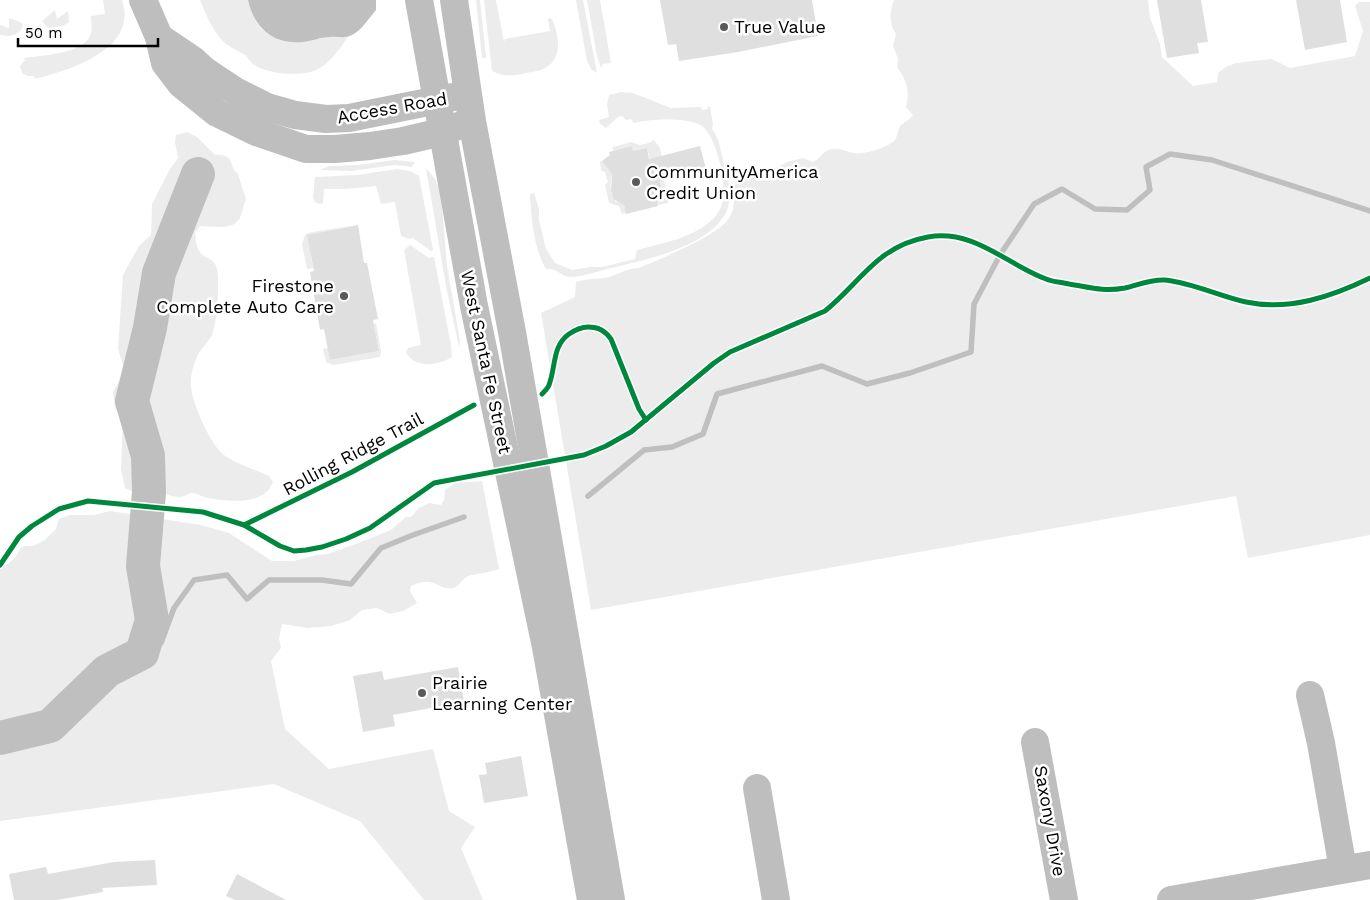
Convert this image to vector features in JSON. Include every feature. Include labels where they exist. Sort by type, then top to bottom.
[{"type":"street","name":"Access Road","points":[[143,0],[159,37],[165,63],[180,84],[217,113],[256,132],[306,149],[335,149],[370,146],[442,132],[472,121]]},
{"type":"street","name":"West Santa Fe Street","points":[[419,0],[474,306],[546,647],[591,900]]},
{"type":"street","name":"West Santa Fe Street","points":[[454,0],[467,94],[513,341],[611,900]]},
{"type":"street","name":"Access Road","points":[[159,37],[235,91],[267,107],[295,115],[326,119],[349,118],[467,94]]},
{"type":"street","points":[[1310,695],[1321,743],[1343,869]]},
{"type":"street","name":"Saxony Drive","points":[[1035,742],[1064,900]]},
{"type":"street","points":[[757,788],[776,900]]},
{"type":"street","points":[[1171,900],[1370,865]]},
{"type":"shaded area","points":[[103,0],[122,0],[125,17],[120,32],[111,44],[98,54],[66,70],[35,79],[34,76],[27,76],[22,73],[20,66],[25,60],[24,58],[61,53],[79,47],[86,42],[91,31],[91,16],[105,14]]},
{"type":"shaded area","points":[[200,0],[248,0],[257,24],[272,36],[281,39],[304,40],[348,37],[330,60],[316,70],[293,74],[266,70],[253,64],[245,55],[223,41],[211,24]]},
{"type":"shaded area","points":[[248,0],[376,0],[376,10],[359,31],[349,36],[292,42],[283,41],[266,33],[255,19]]},
{"type":"shaded area","points":[[476,0],[480,0],[486,58],[482,58]]},
{"type":"shaded area","points":[[484,0],[496,0],[504,42],[505,39],[550,31],[548,19],[552,19],[558,39],[558,46],[555,59],[551,64],[541,70],[517,75],[504,75],[492,71]]},
{"type":"shaded area","points":[[576,0],[583,0],[597,73],[591,69],[587,61]]},
{"type":"shaded area","points":[[587,0],[600,0],[611,63],[603,64],[601,68],[597,56]]},
{"type":"shaded area","points":[[894,0],[1148,0],[1150,18],[1160,44],[1162,57],[1193,86],[1217,82],[1218,73],[1236,63],[1272,59],[1290,68],[1355,56],[1363,31],[1355,6],[1359,2],[1370,2],[1370,535],[1248,558],[1236,496],[591,610],[541,313],[575,297],[576,282],[609,277],[630,269],[639,268],[689,246],[715,231],[724,224],[732,213],[736,182],[749,175],[763,175],[787,162],[803,158],[813,162],[832,149],[864,153],[892,143],[897,137],[901,125],[913,115],[906,107],[907,86],[897,67],[898,59],[893,46],[896,34],[891,22],[891,9]]},
{"type":"shaded area","points":[[55,10],[57,19],[68,11],[69,22],[63,26],[48,28],[42,21]]},
{"type":"shaded area","points":[[9,18],[20,22],[23,25],[22,29],[14,35],[0,35],[0,25],[9,28]]},
{"type":"shaded area","points":[[621,92],[633,93],[671,108],[701,107],[702,110],[708,109],[707,106],[710,107],[712,129],[719,142],[729,182],[729,204],[719,223],[707,234],[691,243],[638,262],[581,276],[567,277],[552,269],[546,269],[542,261],[534,233],[530,194],[534,193],[539,209],[539,220],[546,249],[555,263],[572,270],[602,267],[635,259],[637,250],[678,239],[706,225],[716,216],[722,203],[724,190],[719,159],[716,148],[707,131],[702,126],[688,121],[659,120],[634,123],[631,119],[626,120],[622,116],[619,116],[606,128],[600,124],[599,120],[609,117],[607,104],[609,95]]},
{"type":"shaded area","points":[[187,132],[197,137],[215,155],[228,158],[238,174],[246,199],[241,215],[234,224],[224,227],[200,226],[195,233],[198,249],[216,265],[218,292],[217,314],[212,335],[196,360],[191,383],[192,395],[199,414],[219,450],[235,462],[269,476],[273,482],[262,495],[244,501],[207,498],[192,493],[179,497],[155,492],[133,491],[125,488],[121,469],[123,420],[115,408],[113,392],[122,376],[123,365],[118,349],[123,275],[139,246],[151,235],[152,204],[170,169],[178,158],[175,142],[176,135]]},
{"type":"shaded area","points":[[654,140],[660,148],[667,179],[664,180],[669,200],[668,203],[658,205],[655,194],[663,191],[655,159],[650,160],[647,148],[633,151],[632,146],[613,151],[613,147],[631,142],[640,145]]},
{"type":"shaded area","points":[[394,160],[415,162],[412,167],[395,165],[351,171],[320,170],[329,166],[357,165]]},
{"type":"shaded area","points":[[600,161],[612,174],[612,196],[616,202],[623,202],[626,213],[622,214],[619,206],[609,203],[605,185],[608,182],[605,172],[601,171]]},
{"type":"shaded area","points":[[426,168],[435,179],[441,194],[447,266],[460,341],[459,347],[446,286]]},
{"type":"shaded area","points":[[397,169],[410,171],[419,176],[433,250],[431,251],[413,238],[409,239],[401,236],[395,202],[381,204],[376,186],[324,189],[323,203],[320,204],[316,203],[313,198],[315,177],[357,175]]},
{"type":"shaded area","points":[[354,225],[308,235],[313,268],[307,269],[302,244],[305,235]]},
{"type":"shaded area","points":[[410,245],[429,258],[434,257],[452,357],[433,364],[415,361],[406,352],[408,348],[421,345],[404,250]]},
{"type":"shaded area","points":[[376,323],[381,351],[380,357],[334,365],[326,362],[323,349],[328,348],[330,360],[379,351],[374,324]]},
{"type":"shaded area","points":[[482,481],[499,569],[468,576],[453,588],[443,587],[431,582],[411,586],[410,591],[417,603],[403,611],[390,614],[377,608],[362,610],[350,620],[331,626],[308,628],[282,624],[279,638],[281,648],[271,661],[285,729],[329,769],[433,749],[449,811],[475,827],[461,848],[483,900],[424,900],[360,821],[274,784],[0,821],[0,565],[5,566],[15,558],[24,546],[33,546],[45,540],[56,529],[59,519],[70,515],[94,515],[110,511],[201,525],[229,533],[272,561],[294,561],[328,554],[391,530],[406,517],[411,517],[419,508],[429,503],[441,505],[444,500],[445,490],[455,483]]},
{"type":"building","name":"True Value","points":[[660,0],[812,0],[818,36],[738,52],[679,61],[676,44],[668,45]]},
{"type":"building","points":[[1157,0],[1201,0],[1208,42],[1197,43],[1199,53],[1167,58]]},
{"type":"building","points":[[1296,0],[1340,0],[1347,42],[1305,50]]},
{"type":"building","name":"CommunityAmerica Credit Union","points":[[632,146],[633,151],[647,148],[649,159],[700,146],[706,169],[660,181],[663,192],[656,193],[658,206],[626,214],[624,205],[613,199],[611,190],[612,174],[602,161],[610,155],[609,152]]},
{"type":"building","name":"Firestone Complete Auto Care","points":[[358,225],[364,263],[367,263],[378,319],[373,320],[379,351],[330,360],[324,329],[320,330],[310,272],[314,271],[307,235]]},
{"type":"building","points":[[458,667],[464,702],[393,715],[395,726],[363,732],[353,676],[382,671],[384,680]]},
{"type":"building","points":[[521,756],[528,796],[484,803],[479,775],[487,774],[485,763]]},
{"type":"building","points":[[155,860],[157,885],[102,888],[103,892],[57,900],[14,900],[9,874],[46,867],[48,874],[114,862]]},
{"type":"building","points":[[237,874],[286,900],[235,900],[226,896]]},
{"type":"waterway","points":[[588,496],[644,450],[672,447],[703,434],[717,394],[822,366],[867,384],[910,373],[971,352],[974,304],[1000,255],[1034,204],[1062,189],[1095,209],[1127,210],[1150,190],[1146,167],[1170,154],[1212,160],[1370,211]]},
{"type":"waterway","points":[[0,738],[50,726],[107,671],[142,653],[152,620],[143,566],[149,492],[148,456],[132,401],[150,328],[159,273],[198,174]]},
{"type":"waterway","points":[[142,653],[161,643],[174,608],[194,580],[227,575],[247,599],[269,580],[322,580],[351,584],[381,548],[464,517]]},
{"type":"cycle path","points":[[0,565],[19,537],[32,526],[59,509],[88,501],[203,512],[244,525],[280,546],[294,551],[306,550],[346,539],[370,528],[434,483],[584,455],[606,446],[631,432],[714,363],[730,352],[825,311],[882,257],[895,248],[928,237],[945,236],[960,238],[989,249],[1031,273],[1046,279],[1096,289],[1125,288],[1145,282],[1165,280],[1186,284],[1246,302],[1278,305],[1310,301],[1370,278]]},
{"type":"cycle path","points":[[542,394],[549,385],[555,357],[564,339],[580,328],[595,328],[604,332],[611,339],[639,409],[646,420]]},
{"type":"cycle path","name":"Rolling Ridge Trail","points":[[244,525],[352,472],[474,405]]},
{"type":"place","name":"True Value","points":[[724,27]]},
{"type":"place","name":"CommunityAmerica Credit Union","points":[[636,182]]},
{"type":"place","name":"Firestone Complete Auto Care","points":[[344,296]]},
{"type":"place","name":"Prairie Learning Center","points":[[422,693]]}]
